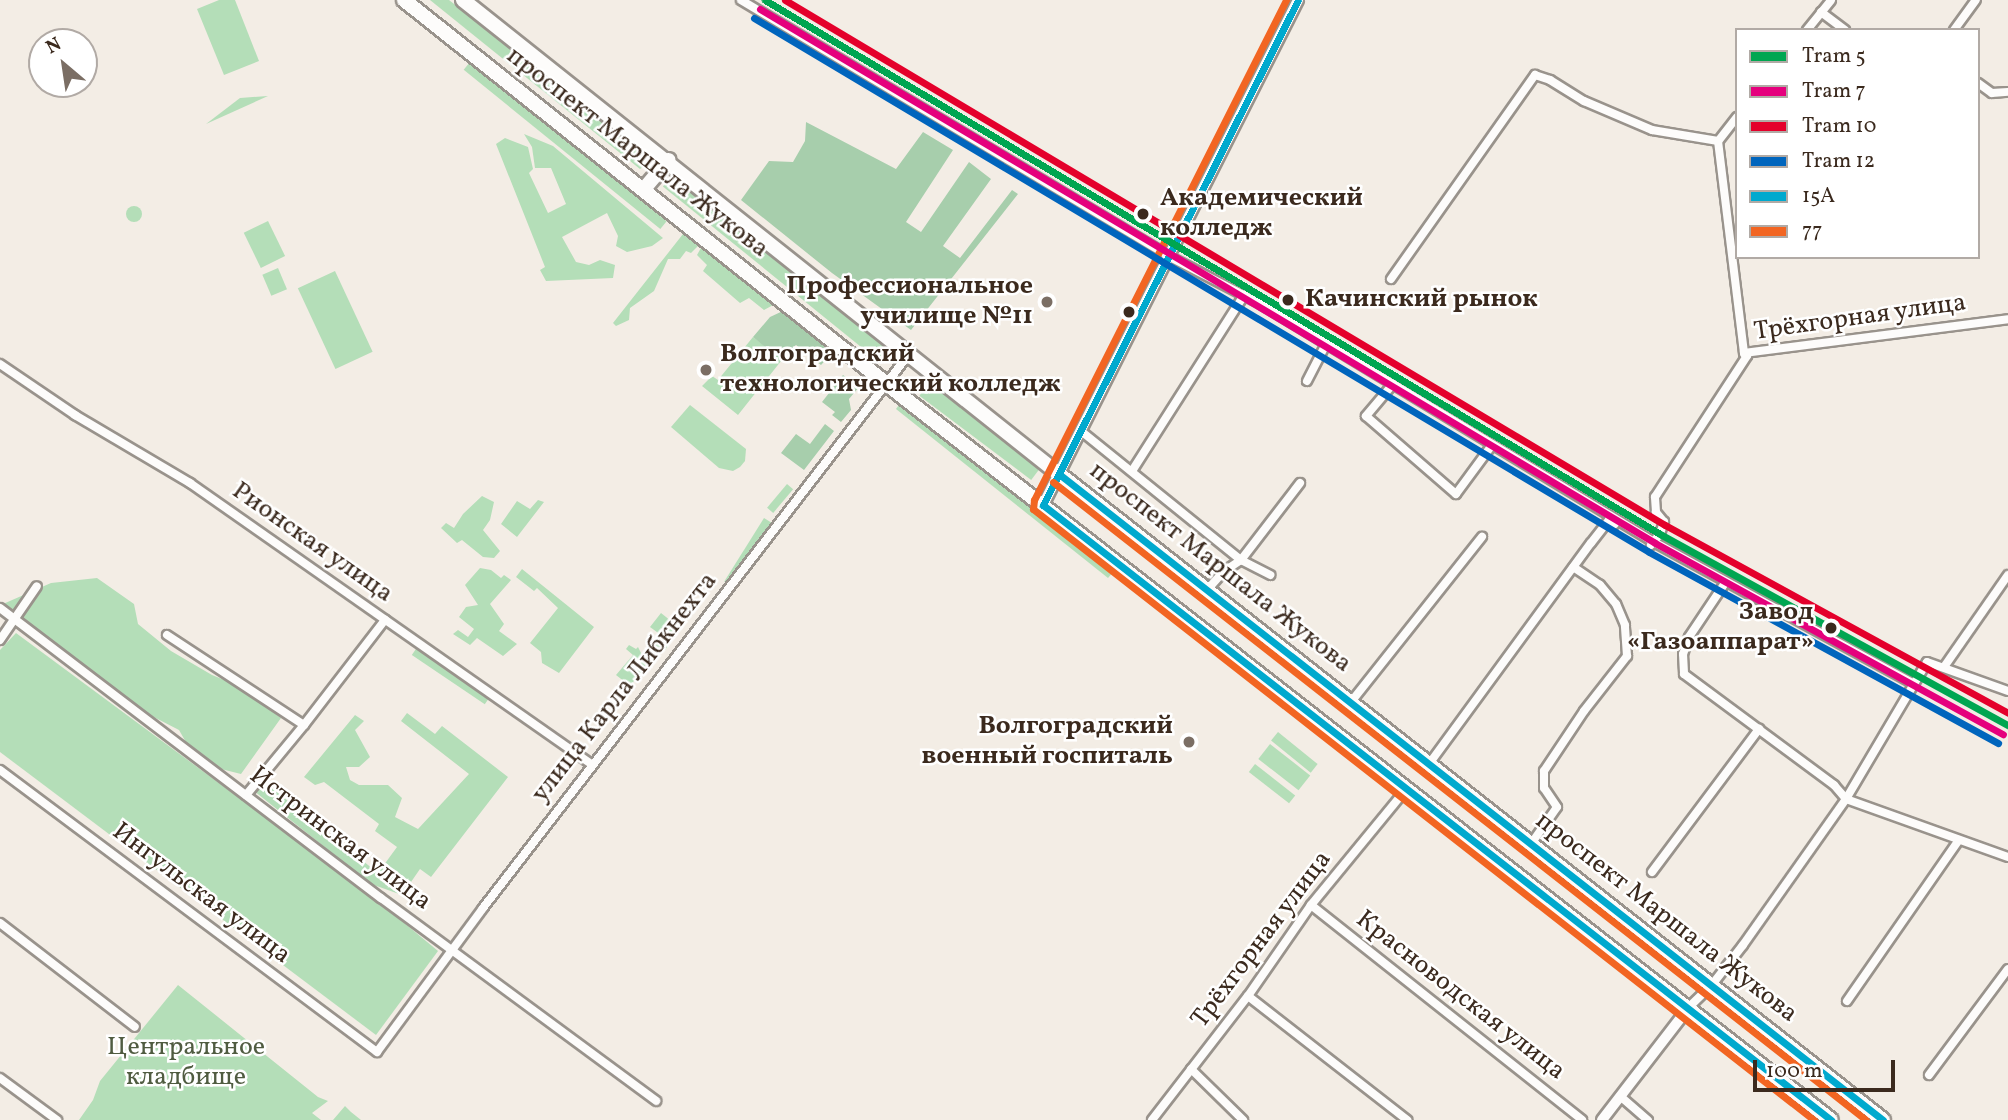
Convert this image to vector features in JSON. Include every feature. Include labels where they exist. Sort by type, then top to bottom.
[{"type":"highway","name":"проспект Маршала Жукова","points":[[404,0],[885,382],[1831,1120]]},
{"type":"highway","name":"проспект Маршала Жукова","points":[[463,0],[668,160],[1059,474],[1883,1120]]},
{"type":"highway","points":[[644,189],[668,160]]},
{"type":"main road","points":[[1043,505],[1298,0]]},
{"type":"main road","points":[[1602,1120],[1689,1007]]},
{"type":"street","points":[[741,0],[1168,256],[1244,295],[1654,542],[1725,583],[1913,682]]},
{"type":"street","points":[[1809,28],[1831,0]]},
{"type":"street","points":[[1955,28],[1976,0]]},
{"type":"street","points":[[1821,12],[1842,28]]},
{"type":"street","points":[[1391,279],[1535,75],[1550,80],[1584,101],[1652,130],[1717,141]]},
{"type":"street","points":[[1980,84],[1992,93],[2008,92]]},
{"type":"street","points":[[1735,119],[1717,141],[1744,353]]},
{"type":"street","points":[[1132,471],[1244,295]]},
{"type":"street","name":"Трёхгорная улица","points":[[1654,542],[1664,522],[1656,512],[1656,497],[1747,356],[1744,353],[2008,319]]},
{"type":"street","points":[[1307,381],[1326,344]]},
{"type":"street","name":"улица Карла Либкнехта","points":[[377,1052],[909,353]]},
{"type":"street","name":"Рионская улица","points":[[0,364],[75,415],[190,483],[593,765]]},
{"type":"street","points":[[1393,384],[1366,416],[1456,494],[1492,445]]},
{"type":"street","points":[[1081,431],[1241,560],[1270,575]]},
{"type":"street","points":[[1207,590],[1223,572],[1241,560],[1300,483]]},
{"type":"street","points":[[1429,764],[1609,520],[1652,545],[1654,542]]},
{"type":"street","points":[[1351,702],[1482,537]]},
{"type":"street","points":[[1531,844],[1557,807],[1544,788],[1544,771],[1584,711],[1627,656],[1625,625],[1616,604],[1600,585],[1573,567]]},
{"type":"street","points":[[1944,667],[2008,575]]},
{"type":"street","points":[[1725,583],[1689,637],[1683,654],[1684,674],[1834,785],[1846,799],[2008,857]]},
{"type":"street","points":[[0,640],[37,586]]},
{"type":"street","name":"Истринская улица","points":[[0,608],[656,1101]]},
{"type":"street","points":[[246,795],[386,620]]},
{"type":"street","points":[[167,635],[304,724]]},
{"type":"street","points":[[1689,1007],[1711,986],[1846,799],[1927,662],[2008,691]]},
{"type":"street","points":[[1652,872],[1759,729]]},
{"type":"street","name":"Ингульская улица","points":[[0,770],[377,1052]]},
{"type":"street","name":"Трёхгорная улица","points":[[1152,1120],[1248,996],[1311,905],[1407,788]]},
{"type":"street","points":[[1847,1001],[1959,840]]},
{"type":"street","name":"Красноводская улица","points":[[1311,905],[1582,1120]]},
{"type":"street","points":[[0,923],[135,1027]]},
{"type":"street","points":[[1929,1075],[2008,969]]},
{"type":"street","points":[[1248,996],[1406,1120]]},
{"type":"street","points":[[1191,1069],[1243,1120]]},
{"type":"street","points":[[0,1078],[57,1120]]},
{"type":"street","points":[[1620,1096],[1648,1120]]},
{"type":"green space","points":[[219,0],[235,0],[259,61],[224,75],[197,9]]},
{"type":"green space","points":[[430,0],[449,0],[649,157],[649,162],[640,169]]},
{"type":"green space","points":[[470,62],[667,221],[660,229],[464,70]]},
{"type":"green space","points":[[268,96],[206,124],[240,98]]},
{"type":"green space","points":[[806,122],[896,169],[923,132],[953,150],[906,222],[921,232],[969,162],[991,179],[943,246],[960,258],[1012,190],[1018,194],[911,330],[832,273],[741,200],[769,161],[793,162],[805,141]]},
{"type":"green space","points":[[524,134],[553,146],[663,238],[652,246],[627,252],[616,246],[618,236],[607,213],[562,237],[576,262],[589,265],[600,260],[615,265],[613,278],[546,281],[540,270],[545,267],[496,144],[505,138],[528,147],[533,169],[529,173],[548,213],[566,204],[551,168],[535,168],[532,147]]},
{"type":"green space","points":[[673,174],[887,348],[877,360],[663,186]]},
{"type":"green space","points":[[131,206],[137,206],[142,214],[140,220],[131,222],[126,217],[126,211]]},
{"type":"green space","points":[[268,221],[285,256],[261,268],[244,233]]},
{"type":"green space","points":[[683,234],[699,245],[691,253],[686,251],[680,259],[668,259],[654,291],[630,308],[629,320],[616,326],[613,323]]},
{"type":"green space","points":[[702,246],[775,304],[764,310],[749,298],[740,303],[703,271],[707,265],[697,255]]},
{"type":"green space","points":[[278,268],[287,289],[271,296],[262,275]]},
{"type":"green space","points":[[335,271],[373,352],[335,369],[298,288]]},
{"type":"green space","points":[[785,310],[834,351],[821,365],[796,345],[789,351],[784,348],[777,357],[753,337],[770,317]]},
{"type":"green space","points":[[753,337],[777,356],[784,348],[789,351],[738,415],[702,386],[712,376],[718,380]]},
{"type":"green space","points":[[843,375],[859,387],[849,399],[851,410],[841,422],[832,415],[835,412],[822,402]]},
{"type":"green space","points":[[929,383],[1041,467],[1031,480],[919,396]]},
{"type":"green space","points":[[901,402],[1115,570],[1108,578],[896,409]]},
{"type":"green space","points":[[690,405],[746,449],[745,461],[740,467],[733,471],[719,468],[671,427]]},
{"type":"green space","points":[[825,424],[834,431],[804,470],[781,453],[796,434],[810,444]]},
{"type":"green space","points":[[787,484],[793,489],[773,513],[767,508]]},
{"type":"green space","points":[[482,496],[494,502],[490,520],[483,530],[500,551],[494,558],[483,557],[462,540],[457,543],[441,528],[446,523],[454,528],[463,514]]},
{"type":"green space","points":[[538,500],[544,502],[517,537],[501,524],[517,501],[530,509]]},
{"type":"green space","points":[[764,518],[772,523],[732,586],[724,582]]},
{"type":"green space","points":[[480,568],[491,570],[501,578],[504,575],[511,580],[490,604],[504,624],[499,631],[517,644],[503,656],[477,638],[470,645],[453,634],[458,630],[468,637],[474,629],[459,617],[466,607],[478,605],[465,585]]},
{"type":"green space","points":[[522,569],[594,627],[559,673],[542,663],[541,652],[530,643],[558,608],[537,588],[534,591],[516,577]]},
{"type":"green space","points":[[97,578],[134,604],[138,624],[171,651],[212,675],[237,685],[281,718],[241,774],[217,768],[187,744],[179,730],[144,712],[3,604],[51,583]]},
{"type":"green space","points":[[661,613],[671,621],[676,635],[665,650],[654,645],[661,635],[650,627]]},
{"type":"green space","points":[[16,633],[373,897],[438,951],[376,1035],[0,752],[0,650]]},
{"type":"green space","points":[[629,645],[636,649],[638,647],[647,665],[630,686],[616,675],[633,655],[626,649]]},
{"type":"green space","points":[[418,646],[491,695],[485,704],[412,655]]},
{"type":"green space","points":[[407,713],[435,734],[442,726],[508,777],[431,877],[420,869],[402,895],[371,884],[254,791],[263,781],[378,873],[397,847],[375,831],[379,824],[324,782],[315,785],[304,777],[355,715],[364,721],[355,730],[370,757],[359,767],[346,767],[350,780],[359,785],[388,785],[402,798],[395,817],[418,829],[469,774],[401,721]]},
{"type":"green space","points":[[1278,732],[1318,764],[1311,773],[1271,741]]},
{"type":"green space","points":[[1270,744],[1310,775],[1298,790],[1258,759]]},
{"type":"green space","points":[[1255,764],[1295,795],[1289,803],[1249,772]]},
{"type":"green space","name":"Центральное кладбище","points":[[178,985],[318,1097],[328,1101],[312,1113],[321,1120],[79,1120],[93,1100],[100,1081]]},
{"type":"green space","name":"Центральное кладбище","points":[[345,1106],[351,1112],[361,1120],[333,1120]]},
{"type":"tram line","name":"5","points":[[765,0],[1660,534],[2008,725]]},
{"type":"tram line","name":"10","points":[[785,0],[1665,525],[2008,713]]},
{"type":"tram line","name":"7","points":[[760,9],[1655,543],[2003,734]]},
{"type":"tram line","name":"12","points":[[754,18],[1649,552],[1998,743]]},
{"type":"transit line","name":"77","points":[[1286,0],[1034,500],[1033,509],[1814,1120]]},
{"type":"transit line","name":"15А","points":[[1298,0],[1043,505],[1831,1120]]},
{"type":"transit line","name":"15А","points":[[1059,474],[1883,1120]]},
{"type":"transit line","name":"77","points":[[1053,482],[1866,1120]]},
{"type":"place","name":"Академический колледж","points":[[1143,214]]},
{"type":"place","name":"Качинский рынок","points":[[1288,300]]},
{"type":"place","name":"Профессиональное училище №11","points":[[1047,302]]},
{"type":"place","name":"Волгоградский технологический колледж","points":[[706,370]]},
{"type":"place","name":"Завод «Газоаппарат»","points":[[1831,628]]},
{"type":"place","name":"Волгоградский военный госпиталь","points":[[1189,742]]}]
